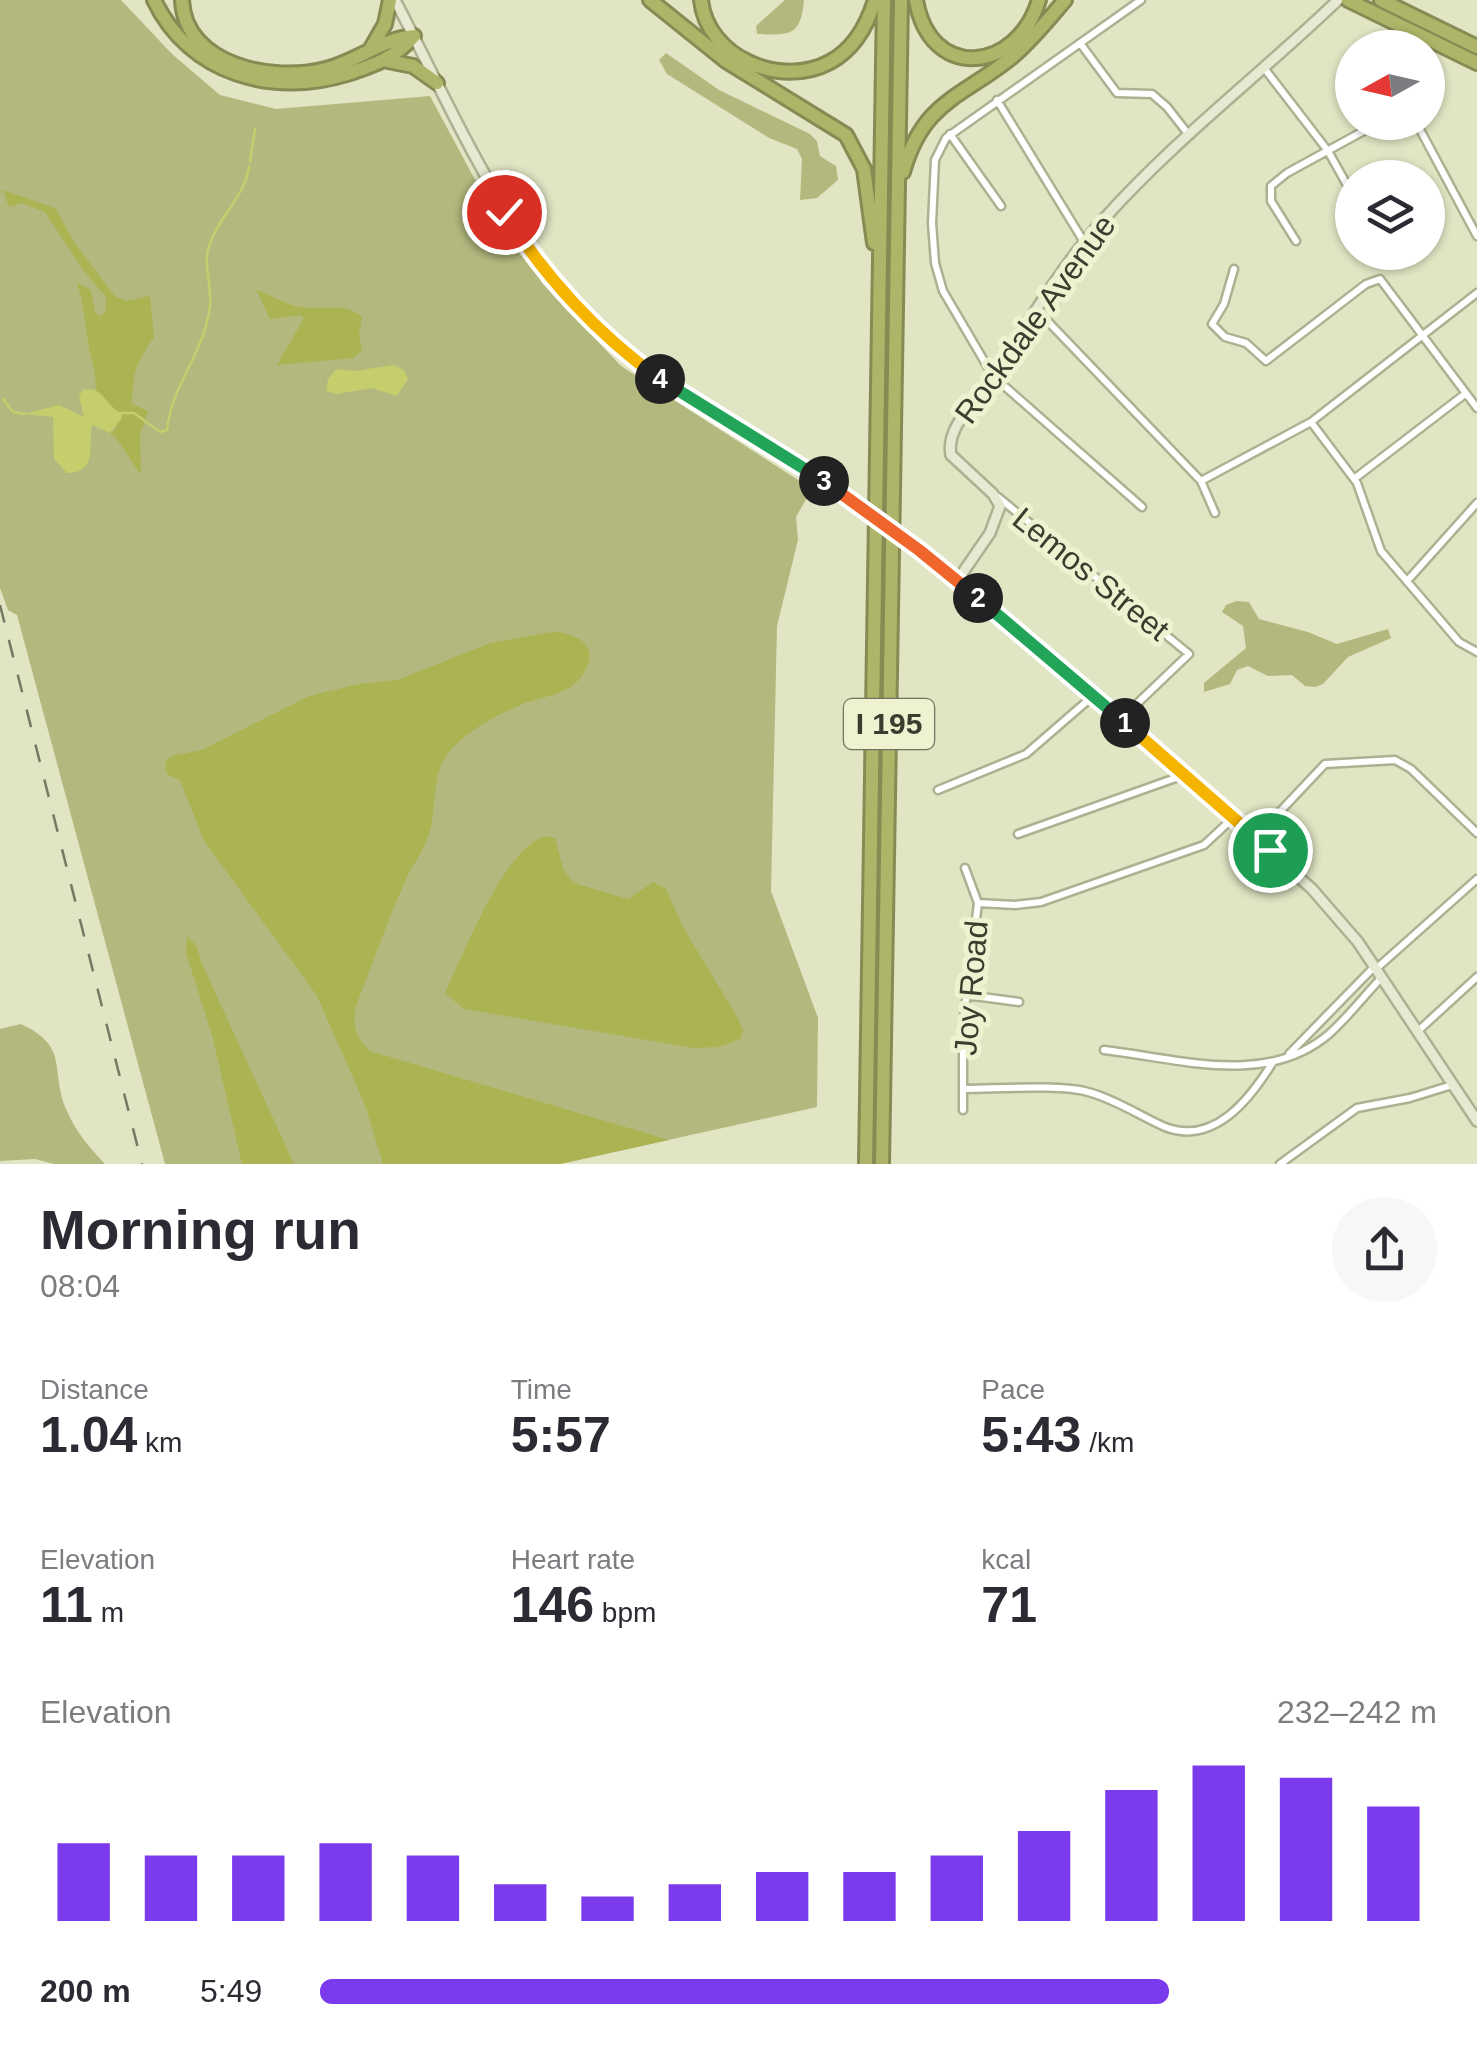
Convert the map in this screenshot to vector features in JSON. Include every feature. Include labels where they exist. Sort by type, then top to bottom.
[{"type":"highway","points":[[154,0],[171,29],[194,52],[219,68],[248,78],[318,81],[385,60],[414,36]]},
{"type":"highway","points":[[182,0],[185,20],[199,43],[247,68],[284,73],[317,71],[394,40],[414,36]]},
{"type":"highway","points":[[368,52],[385,24],[393,0]]},
{"type":"highway","points":[[650,0],[726,61],[833,124],[851,141],[866,176],[879,292]]},
{"type":"highway","points":[[701,0],[710,31],[731,52],[758,66],[796,71],[820,67],[844,53],[860,34],[874,0]]},
{"type":"highway","name":"I 195","points":[[866,1164],[884,0]]},
{"type":"highway","name":"I 195","points":[[882,1164],[901,0]]},
{"type":"highway","points":[[916,0],[925,29],[938,44],[958,56],[978,59],[1013,44],[1026,28],[1039,0]]},
{"type":"highway","points":[[898,194],[910,149],[928,118],[1019,51],[1064,0]]},
{"type":"highway","points":[[1348,0],[1477,63]]},
{"type":"highway","points":[[1381,0],[1477,48]]},
{"type":"highway","points":[[385,60],[413,66],[437,83]]},
{"type":"main road","points":[[393,0],[510,221],[556,283],[590,319],[655,376],[829,484],[914,547],[1256,838],[1331,909],[1378,970],[1477,1120]]},
{"type":"main road","name":"Rockdale Avenue","points":[[993,494],[956,462],[950,447],[959,423],[1036,308],[1084,242],[1117,205],[1335,3]]},
{"type":"main road","points":[[957,581],[997,519],[1000,506],[993,494]]},
{"type":"street","points":[[1141,0],[950,134],[935,160],[932,222],[935,262],[943,291],[993,376],[1142,507]]},
{"type":"street","points":[[1080,43],[1117,93],[1152,94],[1168,107],[1190,136]]},
{"type":"street","points":[[1264,68],[1335,164]]},
{"type":"street","points":[[997,100],[1084,242]]},
{"type":"street","points":[[950,134],[1001,206]]},
{"type":"street","points":[[1296,241],[1272,201],[1270,186],[1348,140]]},
{"type":"street","points":[[1426,140],[1477,236]]},
{"type":"street","points":[[1234,269],[1224,304],[1212,324],[1224,336],[1246,343],[1266,361],[1366,284],[1380,279],[1477,408]]},
{"type":"street","points":[[1201,482],[1311,422],[1477,293]]},
{"type":"street","points":[[1036,308],[1201,482],[1215,513]]},
{"type":"street","points":[[1354,478],[1465,394]]},
{"type":"street","points":[[1311,422],[1354,478],[1381,551],[1458,642],[1474,652]]},
{"type":"street","name":"Lemos Street","points":[[993,494],[1189,654],[1120,719]]},
{"type":"street","points":[[1408,580],[1477,504]]},
{"type":"street","points":[[938,790],[1026,754],[1093,696]]},
{"type":"street","points":[[1256,838],[1324,764],[1388,759],[1411,769],[1477,833]]},
{"type":"street","points":[[1018,834],[1185,775]]},
{"type":"street","points":[[978,903],[1041,902],[1204,846],[1233,818]]},
{"type":"street","name":"Joy Road","points":[[963,1110],[964,1024],[978,903],[965,868]]},
{"type":"street","points":[[1285,1058],[1477,879]]},
{"type":"street","points":[[1104,1050],[1202,1064],[1273,1062],[1326,1036],[1378,970]]},
{"type":"street","points":[[1418,1031],[1477,977]]},
{"type":"street","points":[[967,995],[1019,1002]]},
{"type":"street","points":[[965,1089],[1083,1090],[1166,1127],[1198,1132],[1229,1116],[1273,1062]]},
{"type":"street","points":[[1280,1164],[1356,1108],[1452,1085]]},
{"type":"shaded area","points":[[0,0],[121,0],[172,54],[220,95],[276,109],[430,96],[473,176],[543,284],[621,366],[812,489],[796,517],[798,540],[777,626],[771,891],[818,1018],[817,1107],[560,1164],[165,1164],[17,615],[8,610],[0,588]]},
{"type":"shaded area","points":[[785,0],[804,0],[796,27],[785,33],[757,34],[756,26]]},
{"type":"shaded area","points":[[666,53],[719,90],[810,134],[817,141],[820,156],[836,166],[838,180],[817,198],[800,200],[802,159],[797,149],[769,138],[667,74],[659,60]]},
{"type":"shaded area","points":[[3,190],[55,208],[76,245],[115,296],[126,301],[150,296],[154,337],[137,368],[132,393],[132,404],[148,411],[140,435],[141,474],[110,433],[116,429],[117,411],[96,390],[77,282],[91,290],[95,313],[100,317],[106,310],[106,297],[45,212],[22,203],[9,207]]},
{"type":"shaded area","points":[[256,289],[295,306],[355,312],[362,317],[362,350],[354,358],[277,365],[304,318],[300,315],[270,319]]},
{"type":"shaded area","points":[[394,365],[404,370],[408,379],[397,396],[372,388],[337,394],[326,391],[328,379],[336,369],[354,371]]},
{"type":"shaded area","points":[[90,389],[121,413],[122,418],[110,433],[92,425],[87,463],[77,472],[67,473],[54,459],[53,417],[24,414],[59,405],[84,417],[79,396]]},
{"type":"shaded area","points":[[1249,602],[1259,619],[1337,644],[1388,629],[1391,638],[1348,657],[1323,684],[1315,687],[1305,686],[1292,675],[1268,676],[1248,666],[1237,670],[1230,684],[1204,692],[1204,683],[1246,648],[1243,626],[1222,612],[1226,605]]},
{"type":"shaded area","points":[[552,632],[574,636],[586,645],[587,667],[565,690],[488,721],[447,755],[438,774],[428,837],[387,925],[356,1006],[355,1025],[370,1051],[669,1140],[560,1164],[383,1164],[365,1105],[317,996],[204,841],[180,780],[167,774],[165,763],[171,756],[202,750],[309,696],[397,680],[490,643]]},
{"type":"shaded area","points":[[546,836],[555,838],[564,871],[574,883],[628,899],[653,882],[666,889],[684,929],[738,1018],[743,1030],[741,1039],[719,1047],[694,1048],[464,1009],[445,993],[503,876],[517,857]]},
{"type":"shaded area","points":[[187,936],[196,945],[294,1164],[242,1164],[212,1035],[186,953]]},
{"type":"shaded area","points":[[21,1024],[37,1033],[53,1051],[70,1118],[105,1164],[0,1161],[0,1029]]},
{"type":"waterway","points":[[250,162],[255,129]]},
{"type":"waterway","points":[[119,413],[134,413],[160,432],[167,430],[175,398],[207,322],[210,243],[243,187],[249,167]]},
{"type":"waterway","points":[[3,399],[13,412],[25,414]]},
{"type":"railway","points":[[0,605],[142,1164]]},
{"type":"route","points":[[504,212],[564,291],[624,352],[696,403],[838,490],[919,550],[1270,850]]}]
